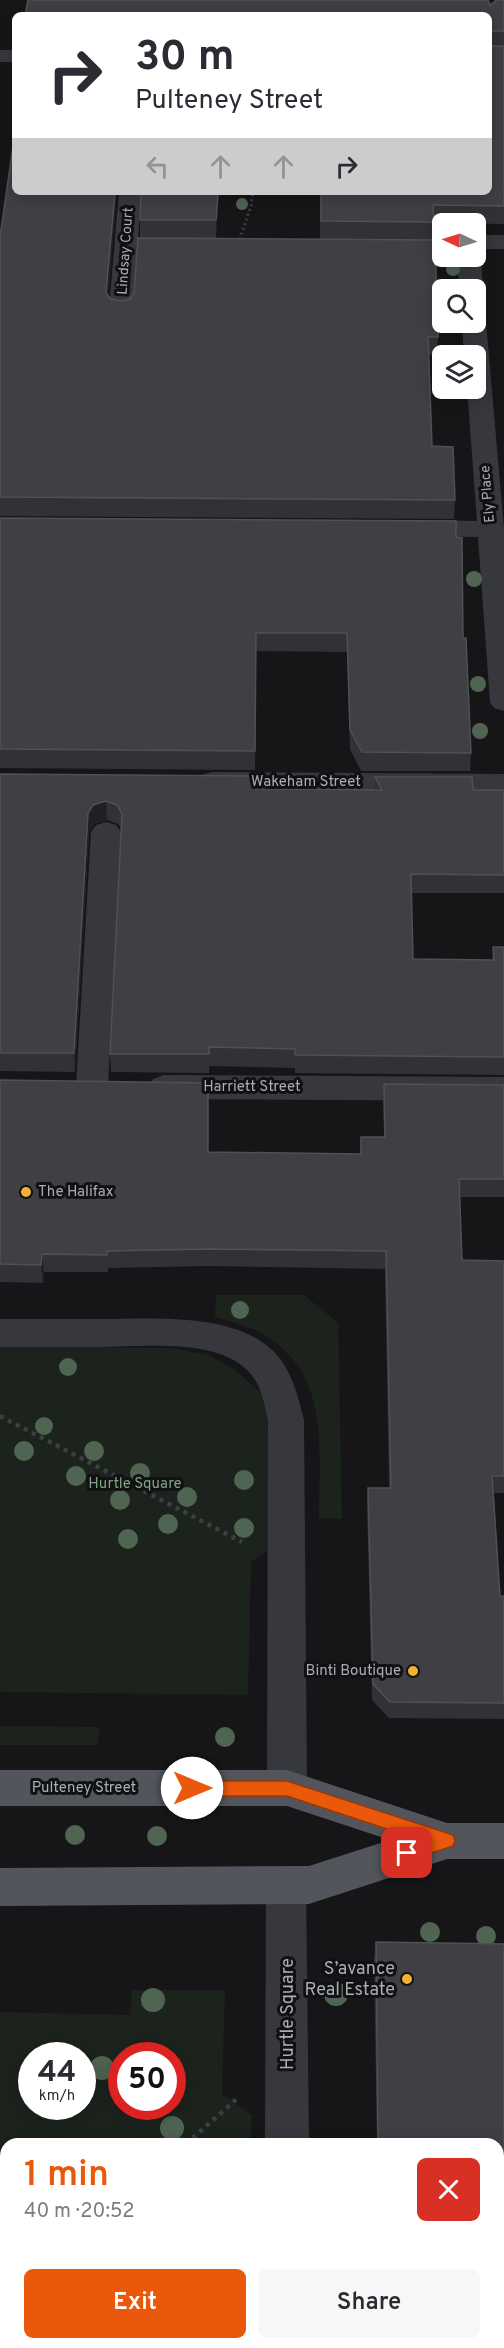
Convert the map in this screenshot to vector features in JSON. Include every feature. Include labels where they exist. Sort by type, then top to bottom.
[{"type":"main road","name":"Pulteney Street","points":[[0,1788],[287,1788],[447,1841]]},
{"type":"main road","name":"Pulteney Street","points":[[0,1887],[309,1885],[447,1841],[504,1841]]},
{"type":"street","name":"Lindsay Court","points":[[121,310],[130,195]]},
{"type":"street","points":[[486,242],[504,242]]},
{"type":"street","points":[[126,247],[238,248]]},
{"type":"street","points":[[374,249],[432,249]]},
{"type":"street","name":"Ely Place","points":[[475,333],[504,702]]},
{"type":"street","points":[[383,528],[491,529]]},
{"type":"street","name":"Wakeham Street","points":[[182,781],[504,784]]},
{"type":"street","name":"Harriett Street","points":[[106,832],[80,1086],[504,1089]]},
{"type":"street","points":[[0,1332],[176,1333],[209,1337],[237,1346],[258,1359],[272,1378],[280,1396],[286,1420],[287,1788]]},
{"type":"street","name":"Hurtle Square","points":[[286,1885],[287,2138]]},
{"type":"path","points":[[238,248],[239,234],[248,219],[253,195]]},
{"type":"path","points":[[0,1416],[247,1545]]},
{"type":"green space","points":[[216,1295],[304,1295],[338,1323],[342,1519],[319,1518],[320,1464],[316,1412],[309,1387],[297,1365],[280,1346],[255,1330],[215,1317]]},
{"type":"green space","name":"Hurtle Square","points":[[0,1346],[171,1348],[209,1355],[234,1369],[263,1395],[271,1420],[269,1549],[251,1562],[248,1695],[0,1692]]},
{"type":"green space","points":[[0,1726],[99,1727],[98,1745],[0,1745]]},
{"type":"green space","points":[[132,1990],[225,1990],[222,2094],[252,2115],[250,2138],[0,2138],[0,2012],[130,2015]]},
{"type":"building","points":[[28,0],[488,0],[490,5],[497,0],[504,0],[504,31],[492,31],[492,12],[26,12]]},
{"type":"building","points":[[492,46],[504,46],[504,206],[433,205],[432,222],[321,221],[321,195],[492,195]]},
{"type":"building","points":[[12,153],[12,195],[115,195],[106,293],[111,299],[121,301],[130,299],[134,293],[138,238],[432,240],[432,267],[436,267],[436,279],[432,279],[432,333],[438,333],[438,337],[428,337],[432,446],[453,447],[455,500],[0,497],[0,237]]},
{"type":"building","points":[[141,195],[218,195],[216,220],[140,220]]},
{"type":"building","points":[[0,518],[456,521],[456,537],[462,538],[463,638],[466,638],[471,753],[362,752],[350,730],[347,633],[256,633],[255,751],[0,749]]},
{"type":"building","points":[[0,774],[255,776],[255,789],[382,790],[375,777],[472,777],[473,790],[504,790],[504,875],[411,874],[413,959],[494,960],[493,947],[504,947],[504,1057],[295,1055],[295,1049],[209,1047],[209,1054],[110,1054],[122,814],[117,805],[106,801],[93,805],[88,813],[74,1053],[0,1053]]},
{"type":"building","points":[[0,1080],[208,1083],[208,1152],[361,1154],[361,1137],[385,1137],[384,1084],[504,1085],[504,1179],[459,1179],[462,1260],[504,1261],[504,1476],[492,1476],[500,1596],[504,1596],[504,1703],[390,1702],[373,1684],[368,1488],[391,1488],[386,1251],[207,1249],[107,1251],[107,1255],[42,1254],[41,1265],[0,1264]]},
{"type":"building","points":[[376,1942],[504,1944],[504,2138],[378,2138]]},
{"type":"place","name":"The Halifax","points":[[26,1192]]},
{"type":"place","name":"Binti Boutique","points":[[413,1671]]},
{"type":"place","name":"S’avance Real Estate","points":[[407,1979]]},
{"type":"route","points":[[192,1788],[287,1788],[447,1841],[407,1853]]}]
